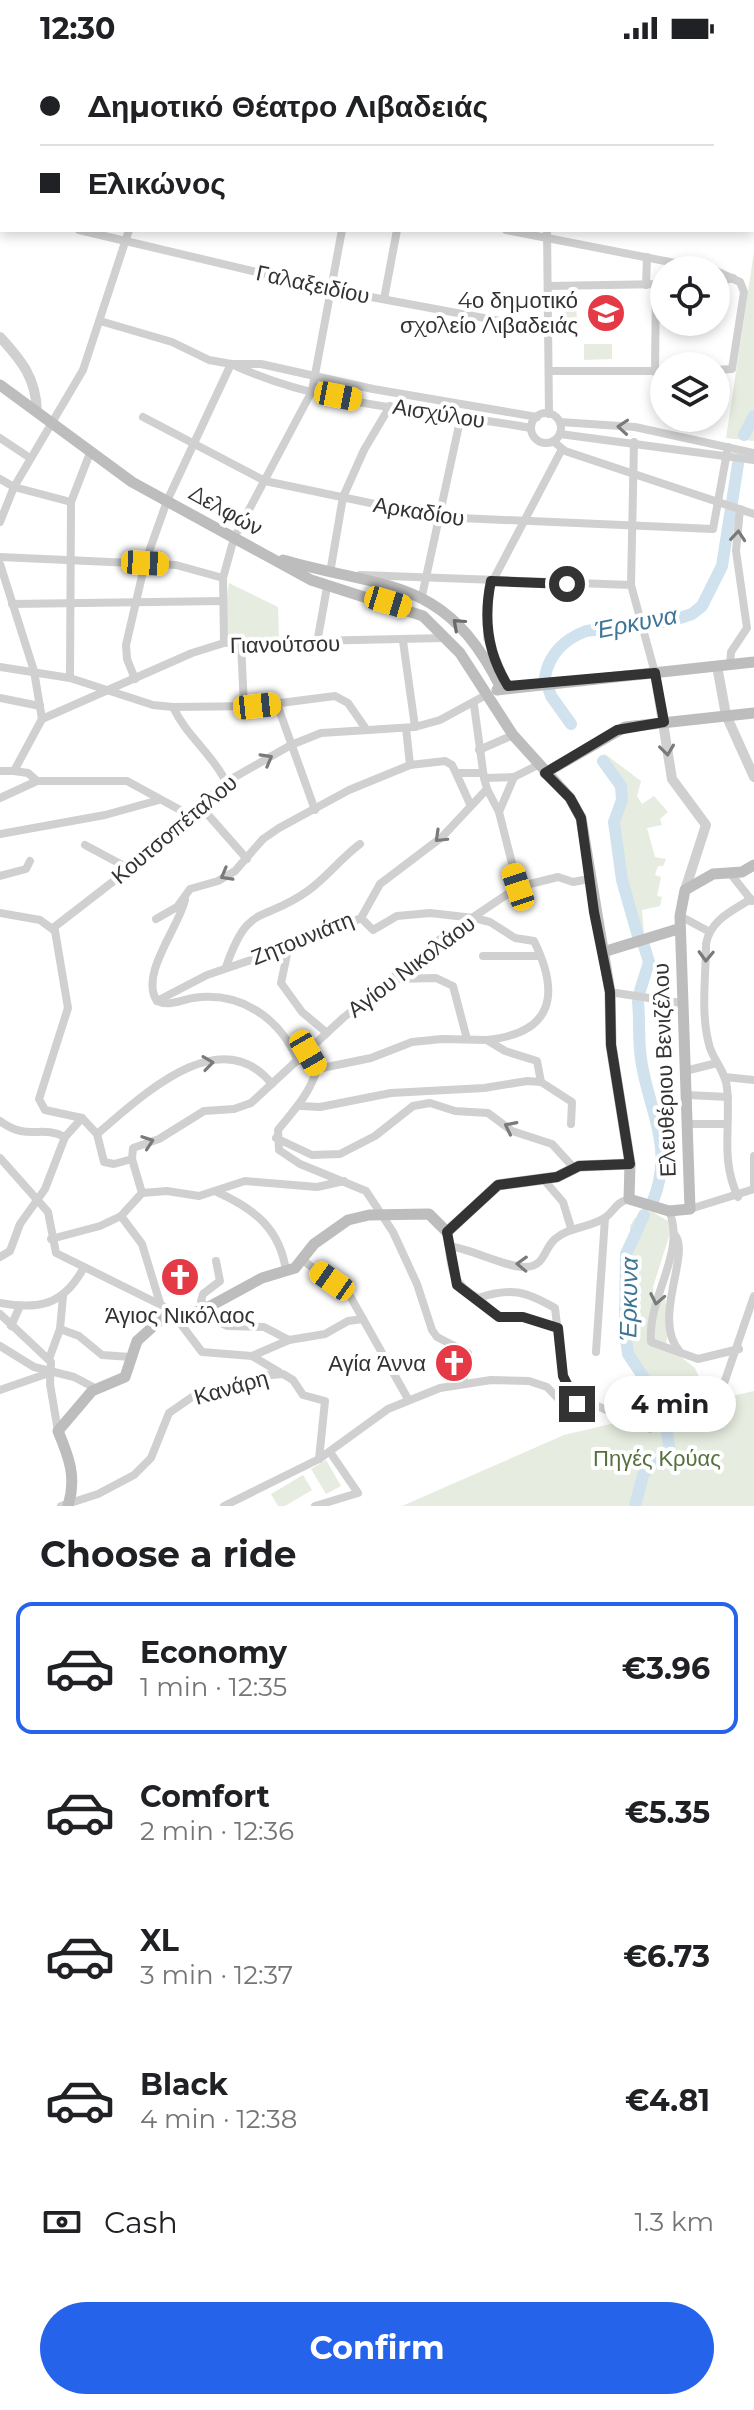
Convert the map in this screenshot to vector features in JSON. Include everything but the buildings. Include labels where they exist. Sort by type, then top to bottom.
[{"type":"main road","name":"Δελφών","points":[[0,385],[90,453],[167,501],[327,587],[423,616],[447,638],[513,735],[577,809],[610,992],[611,1045],[630,1164],[629,1199]]},
{"type":"main road","points":[[268,556],[422,596],[482,641],[504,687]]},
{"type":"main road","points":[[486,695],[504,687],[754,662]]},
{"type":"main road","points":[[542,769],[617,730],[754,713]]},
{"type":"main road","points":[[685,890],[713,874],[730,873],[754,865]]},
{"type":"main road","name":"Ελευθέριου Βενιζέλου","points":[[685,890],[678,929],[690,1209]]},
{"type":"main road","points":[[603,952],[678,929]]},
{"type":"main road","points":[[66,1505],[73,1481],[70,1459],[58,1431],[95,1388],[121,1381],[137,1341],[173,1315],[205,1309],[246,1285],[286,1271],[304,1261],[314,1244],[358,1216],[429,1214],[447,1232],[498,1185],[544,1180],[574,1168],[630,1164]]},
{"type":"main road","points":[[629,1199],[669,1211],[690,1209]]},
{"type":"street","name":"Γαλαξειδίου","points":[[86,232],[333,290],[549,330]]},
{"type":"street","points":[[0,522],[14,487],[83,370],[128,232]]},
{"type":"street","points":[[224,643],[223,578],[234,538],[312,391],[342,232]]},
{"type":"street","points":[[384,299],[397,232]]},
{"type":"street","points":[[526,232],[650,258]]},
{"type":"street","points":[[547,234],[549,414]]},
{"type":"street","points":[[646,285],[647,257]]},
{"type":"street","points":[[730,276],[744,292],[730,369]]},
{"type":"street","points":[[730,278],[734,277]]},
{"type":"street","points":[[548,286],[650,285]]},
{"type":"street","points":[[100,321],[172,342],[209,360],[231,364],[167,501],[145,563],[125,651],[135,679]]},
{"type":"street","points":[[0,337],[25,365],[33,380],[37,412]]},
{"type":"street","name":"Αισχύλου","points":[[231,364],[261,364],[315,377],[537,417]]},
{"type":"street","name":"Αισχύλου","points":[[231,364],[265,380],[312,391],[531,428]]},
{"type":"street","points":[[549,371],[650,372]]},
{"type":"street","points":[[330,573],[343,497],[364,450],[390,406]]},
{"type":"street","points":[[549,414],[537,417],[531,428],[537,440],[634,442],[754,453]]},
{"type":"street","points":[[549,414],[560,422],[635,427],[754,460]]},
{"type":"street","points":[[422,596],[461,416]]},
{"type":"street","name":"Αρκαδίου","points":[[143,417],[265,481],[437,517],[713,529],[722,504]]},
{"type":"street","points":[[482,641],[491,581],[525,523],[560,453],[554,439],[560,422]]},
{"type":"street","points":[[0,438],[30,458]]},
{"type":"street","points":[[634,442],[631,585],[655,673],[672,779],[706,825],[685,890]]},
{"type":"street","points":[[722,504],[727,451]]},
{"type":"street","points":[[70,678],[68,558],[71,502],[90,453]]},
{"type":"street","points":[[560,453],[754,514]]},
{"type":"street","points":[[0,479],[14,487],[71,502]]},
{"type":"street","points":[[730,665],[731,652],[747,628],[736,551],[739,509]]},
{"type":"street","points":[[0,557],[189,566],[223,578]]},
{"type":"street","points":[[0,564],[34,671],[42,719],[14,771]]},
{"type":"street","points":[[348,577],[631,585]]},
{"type":"street","points":[[317,643],[327,587]]},
{"type":"street","points":[[743,588],[754,588]]},
{"type":"street","points":[[12,604],[223,601]]},
{"type":"street","name":"Γιανούτσου","points":[[42,719],[192,653],[224,643],[447,638]]},
{"type":"street","points":[[403,641],[410,765]]},
{"type":"street","points":[[241,643],[244,707]]},
{"type":"street","points":[[717,666],[726,715],[754,777]]},
{"type":"street","points":[[0,667],[70,678],[107,692],[173,707],[244,707],[335,696],[348,703],[366,729]]},
{"type":"street","name":"Κουτσοπέταλου","points":[[53,928],[90,902],[193,817],[226,782],[291,745],[321,733],[410,727],[474,705],[486,695]]},
{"type":"street","points":[[0,698],[40,706]]},
{"type":"street","points":[[277,704],[315,810]]},
{"type":"street","points":[[474,705],[483,775],[499,812],[518,887],[558,877],[573,882],[589,879]]},
{"type":"street","points":[[173,707],[186,733],[216,761],[226,782]]},
{"type":"street","points":[[479,750],[513,735]]},
{"type":"street","points":[[298,1061],[275,1021],[234,1000],[216,997],[166,1004],[157,1001],[151,982],[190,889],[227,877],[263,839],[349,790],[410,765],[445,761],[452,765],[470,804]]},
{"type":"street","points":[[456,773],[514,777],[542,769]]},
{"type":"street","points":[[0,771],[28,773],[37,781]]},
{"type":"street","points":[[499,812],[514,777]]},
{"type":"street","points":[[0,798],[37,781],[127,781],[193,817]]},
{"type":"street","name":"Ζητουνιάτη","points":[[157,1001],[226,967],[361,918],[380,884],[442,837],[487,789]]},
{"type":"street","points":[[0,834],[105,815],[159,800]]},
{"type":"street","points":[[202,808],[247,859]]},
{"type":"street","points":[[226,967],[239,934],[250,921],[264,911],[302,895],[360,844]]},
{"type":"street","points":[[85,845],[128,868]]},
{"type":"street","points":[[0,876],[23,870],[30,861]]},
{"type":"street","points":[[708,931],[752,901],[730,873]]},
{"type":"street","name":"Αγίου Νικολάου","points":[[132,1159],[137,1145],[159,1139],[204,1111],[242,1107],[439,940],[518,887]]},
{"type":"street","points":[[156,919],[185,899]]},
{"type":"street","points":[[0,913],[40,920],[53,928],[68,1008],[39,1099],[45,1110],[82,1118],[97,1134],[104,1162],[114,1164],[132,1159],[142,1193]]},
{"type":"street","points":[[317,1069],[384,1054],[424,1040],[487,1040],[512,1036],[543,1018],[549,1002],[548,987],[534,941],[515,938],[490,922],[474,918],[412,913],[397,916],[373,930],[361,918]]},
{"type":"street","points":[[680,916],[708,931]]},
{"type":"street","points":[[708,931],[705,1022],[717,1063],[725,1077],[728,1177],[738,1197]]},
{"type":"street","points":[[289,945],[281,983],[302,1012],[327,1033]]},
{"type":"street","points":[[483,956],[540,956]]},
{"type":"street","points":[[393,979],[436,978],[453,986],[467,1039]]},
{"type":"street","points":[[610,992],[681,1003]]},
{"type":"street","points":[[682,1021],[705,1022]]},
{"type":"street","points":[[487,1040],[505,1051],[537,1061],[541,1082]]},
{"type":"street","points":[[308,1053],[317,1069]]},
{"type":"street","points":[[97,1134],[154,1088],[193,1065],[241,1061],[262,1071],[272,1084]]},
{"type":"street","points":[[685,1071],[717,1063]]},
{"type":"street","points":[[317,1069],[301,1106],[278,1130],[276,1138],[284,1155],[366,1191],[385,1216],[417,1284],[432,1330],[437,1337],[468,1353],[463,1383]]},
{"type":"street","points":[[725,1077],[754,1080]]},
{"type":"street","points":[[301,1106],[320,1107],[391,1093],[541,1082],[559,1091],[573,1105],[571,1124]]},
{"type":"street","points":[[687,1095],[728,1097]]},
{"type":"street","points":[[276,1138],[312,1155],[340,1154],[375,1136],[413,1106],[430,1103],[455,1111],[488,1113],[512,1131],[552,1144],[574,1168]]},
{"type":"street","points":[[0,1257],[10,1251],[20,1224],[39,1201],[65,1137],[82,1118]]},
{"type":"street","points":[[0,1121],[22,1134],[52,1132],[65,1137]]},
{"type":"street","points":[[687,1124],[725,1124]]},
{"type":"street","points":[[690,1209],[738,1197],[754,1189],[754,1156]]},
{"type":"street","points":[[0,1158],[48,1212],[56,1253],[83,1269],[160,1303],[202,1352],[252,1356],[283,1374]]},
{"type":"street","points":[[51,1239],[100,1226],[121,1216],[142,1193],[167,1191],[192,1197],[217,1192],[245,1181],[317,1187],[345,1180]]},
{"type":"street","points":[[544,1180],[563,1202],[571,1228]]},
{"type":"street","points":[[217,1192],[266,1221],[278,1241],[286,1271]]},
{"type":"street","points":[[596,1352],[605,1218],[613,1206],[629,1199]]},
{"type":"street","points":[[669,1211],[681,1248],[669,1301],[672,1342],[680,1353]]},
{"type":"street","points":[[121,1216],[142,1244],[160,1303]]},
{"type":"street","points":[[449,1246],[467,1248],[525,1267],[540,1263],[551,1242],[571,1228],[605,1218]]},
{"type":"street","points":[[447,1232],[457,1285],[499,1317],[523,1317],[558,1328]]},
{"type":"street","points":[[675,1235],[650,1335],[653,1345],[709,1358],[739,1349]]},
{"type":"street","points":[[216,1261],[220,1281],[202,1295],[205,1309],[227,1326],[264,1327],[289,1340]]},
{"type":"street","points":[[304,1261],[345,1290],[408,1399]]},
{"type":"street","points":[[58,1431],[49,1359],[60,1329],[63,1296],[83,1269]]},
{"type":"street","points":[[478,1298],[504,1290],[534,1297],[555,1308],[563,1376],[580,1408]]},
{"type":"street","points":[[0,1303],[20,1306],[63,1296]]},
{"type":"street","points":[[719,1398],[739,1349],[746,1312],[754,1296]]},
{"type":"street","points":[[11,1326],[20,1306]]},
{"type":"street","points":[[1,1318],[49,1359]]},
{"type":"street","points":[[252,1356],[289,1340],[325,1334],[348,1321],[363,1319]]},
{"type":"street","points":[[60,1329],[79,1336],[102,1355],[131,1357]]},
{"type":"street","points":[[0,1346],[34,1367],[74,1377],[95,1388]]},
{"type":"street","points":[[0,1390],[50,1372]]},
{"type":"street","name":"Κανάρη","points":[[66,1505],[98,1494],[134,1475],[151,1458],[169,1413],[185,1400],[208,1390],[250,1385],[261,1375],[283,1374],[293,1380],[303,1395],[326,1404],[319,1459]]},
{"type":"street","points":[[224,1506],[319,1459],[374,1418],[408,1399],[463,1383],[529,1381],[547,1387],[565,1408],[595,1405],[611,1409],[650,1429]]},
{"type":"street","points":[[315,1506],[358,1493],[330,1452]]},
{"type":"green space","points":[[754,252],[754,441],[726,438],[727,432],[730,432],[730,411]]},
{"type":"green space","points":[[576,296],[577,324],[562,324],[562,297]]},
{"type":"green space","points":[[584,344],[612,344],[612,359],[584,360]]},
{"type":"green space","points":[[229,583],[278,607],[279,638],[228,638],[226,604]]},
{"type":"green space","points":[[605,754],[641,781],[637,796],[642,804],[654,796],[668,812],[660,819],[662,825],[647,828],[655,857],[666,859],[663,866],[658,866],[655,875],[661,877],[657,896],[662,897],[660,906],[642,910],[644,934],[641,934],[631,909],[620,866],[617,824],[624,798],[623,788],[601,757]]},
{"type":"green space","name":"Πηγές Κρύας","points":[[651,1211],[673,1224],[653,1287],[653,1297],[665,1298],[669,1326],[666,1345],[695,1368],[710,1401],[754,1391],[754,1506],[402,1506],[564,1435],[657,1413],[656,1405],[629,1365],[622,1335],[630,1270],[630,1226],[635,1218]]},
{"type":"green space","points":[[326,1460],[341,1486],[326,1494],[311,1469]]},
{"type":"green space","points":[[303,1475],[312,1490],[285,1506],[278,1506],[271,1494]]},
{"type":"waterway","name":"Έρκυνα","points":[[744,435],[754,416]]},
{"type":"waterway","name":"Έρκυνα","points":[[571,724],[551,696],[545,677],[554,654],[571,638],[586,631],[671,621],[692,614],[702,606],[722,566],[738,464]]},
{"type":"waterway","name":"Έρκυνα","points":[[603,761],[621,786],[622,800],[614,822],[622,880],[638,936]]},
{"type":"waterway","name":"Έρκυνα","points":[[640,991],[649,962],[644,946]]},
{"type":"waterway","name":"Έρκυνα","points":[[638,1002],[641,1059],[661,1145],[659,1181],[653,1201]]},
{"type":"waterway","name":"Έρκυνα","points":[[635,1506],[643,1475],[654,1461],[664,1460],[670,1453],[665,1418],[658,1399],[628,1354],[625,1332],[626,1254],[644,1215]]},
{"type":"place","name":"4ο δημοτικό σχολείο Λιβαδειάς","points":[[606,313]]},
{"type":"place","name":"Άγιος Νικόλαος","points":[[180,1277]]},
{"type":"place","name":"Αγία Άννα","points":[[454,1363]]},
{"type":"route","points":[[567,584],[491,581],[487,638],[493,660],[508,686],[655,673],[664,722],[617,730],[545,773],[570,798],[584,831],[594,912],[610,992],[611,1045],[630,1164],[579,1166],[557,1177],[498,1185],[479,1199],[447,1232],[455,1281],[461,1289],[478,1298],[499,1317],[523,1317],[558,1328],[563,1376],[577,1404]]}]
